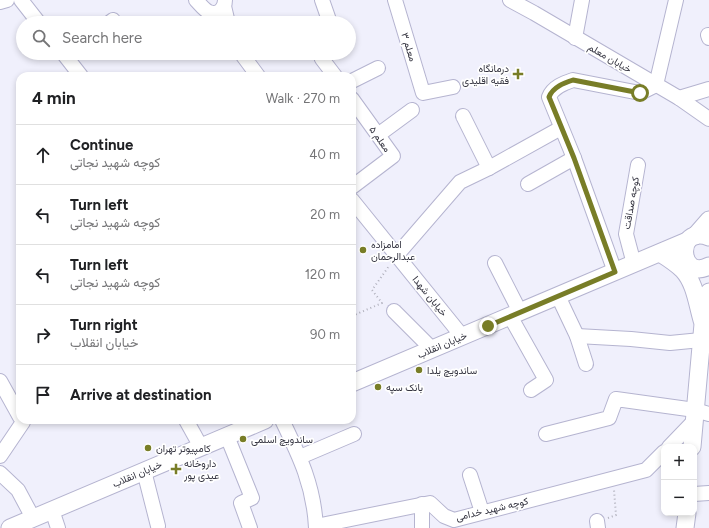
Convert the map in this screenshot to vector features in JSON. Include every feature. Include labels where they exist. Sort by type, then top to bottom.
[{"type":"main road","points":[[709,220],[697,238],[684,250],[684,255],[689,264],[697,268],[709,266]]},
{"type":"main road","name":"خیابان انقلاب","points":[[356,381],[697,238]]},
{"type":"main road","points":[[660,253],[675,262],[688,275],[693,288],[702,332]]},
{"type":"main road","points":[[693,444],[700,415],[702,332],[709,292]]},
{"type":"main road","name":"خیابان انقلاب","points":[[10,528],[227,436],[251,424]]},
{"type":"main road","points":[[685,528],[687,516]]},
{"type":"street","points":[[0,2],[7,0]]},
{"type":"street","points":[[21,0],[34,16]]},
{"type":"street","points":[[322,0],[328,16]]},
{"type":"street","name":"معلم ۳","points":[[395,0],[423,94],[453,87]]},
{"type":"street","name":"خیابان معلم","points":[[510,0],[535,6],[576,38],[679,98],[709,119]]},
{"type":"street","points":[[576,38],[582,0]]},
{"type":"street","points":[[615,272],[574,158],[549,97],[552,91],[564,83],[573,80],[580,80],[640,93],[656,85],[676,0]]},
{"type":"street","points":[[201,3],[211,13],[215,13],[222,10],[227,2]]},
{"type":"street","points":[[227,2],[228,16]]},
{"type":"street","points":[[68,60],[78,72]]},
{"type":"street","points":[[246,60],[255,72]]},
{"type":"street","points":[[323,60],[332,72]]},
{"type":"street","points":[[356,79],[378,68]]},
{"type":"street","points":[[679,98],[709,89]]},
{"type":"street","name":"معلم ۵","points":[[356,106],[393,156],[356,185]]},
{"type":"street","points":[[378,136],[412,110]]},
{"type":"street","points":[[463,116],[489,168]]},
{"type":"street","points":[[396,256],[460,182],[489,168],[561,128]]},
{"type":"street","points":[[528,184],[574,158]]},
{"type":"street","name":"کوچه صداقت","points":[[634,264],[626,234],[638,165]]},
{"type":"street","name":"خیابان شهدا","points":[[356,205],[462,336]]},
{"type":"street","points":[[495,263],[515,314],[546,380],[531,390]]},
{"type":"street","points":[[558,296],[577,336],[586,364]]},
{"type":"street","points":[[394,311],[432,349]]},
{"type":"street","points":[[577,336],[670,343],[702,332]]},
{"type":"street","points":[[0,381],[16,408]]},
{"type":"street","points":[[546,434],[609,418],[616,399],[700,415]]},
{"type":"street","points":[[672,444],[700,415]]},
{"type":"street","points":[[0,456],[20,424]]},
{"type":"street","points":[[188,424],[201,447]]},
{"type":"street","points":[[284,424],[300,457],[311,487],[316,527],[422,504],[422,528]]},
{"type":"street","points":[[300,457],[354,434]]},
{"type":"street","points":[[227,436],[252,498],[241,503],[250,528]]},
{"type":"street","name":"کوچه شهید خدامی","points":[[422,504],[430,503],[444,516],[454,520],[646,470],[661,455]]},
{"type":"street","points":[[144,471],[158,526]]},
{"type":"street","points":[[0,473],[18,490],[33,518]]},
{"type":"street","points":[[470,475],[482,512]]},
{"type":"street","points":[[697,494],[709,493]]},
{"type":"street","points":[[52,510],[58,528]]},
{"type":"path","points":[[356,314],[382,303],[372,290],[396,256]]},
{"type":"path","points":[[598,525],[616,515],[612,479]]},
{"type":"place","name":"درمانگاه فقیه اقلیدی","points":[[518,74]]},
{"type":"place","name":"امامزاده عبدالرحمان","points":[[363,250]]},
{"type":"place","name":"ساندویچ یلدا","points":[[419,370]]},
{"type":"place","name":"بانک سپه","points":[[378,387]]},
{"type":"place","name":"ساندویچ اسلمی","points":[[243,439]]},
{"type":"place","name":"کامپیوتر تهران","points":[[148,448]]},
{"type":"place","name":"داروخانه عیدی پور","points":[[176,469]]},
{"type":"route","points":[[488,326],[615,272],[574,158],[549,97],[552,91],[564,83],[573,80],[580,80],[640,93]]}]
